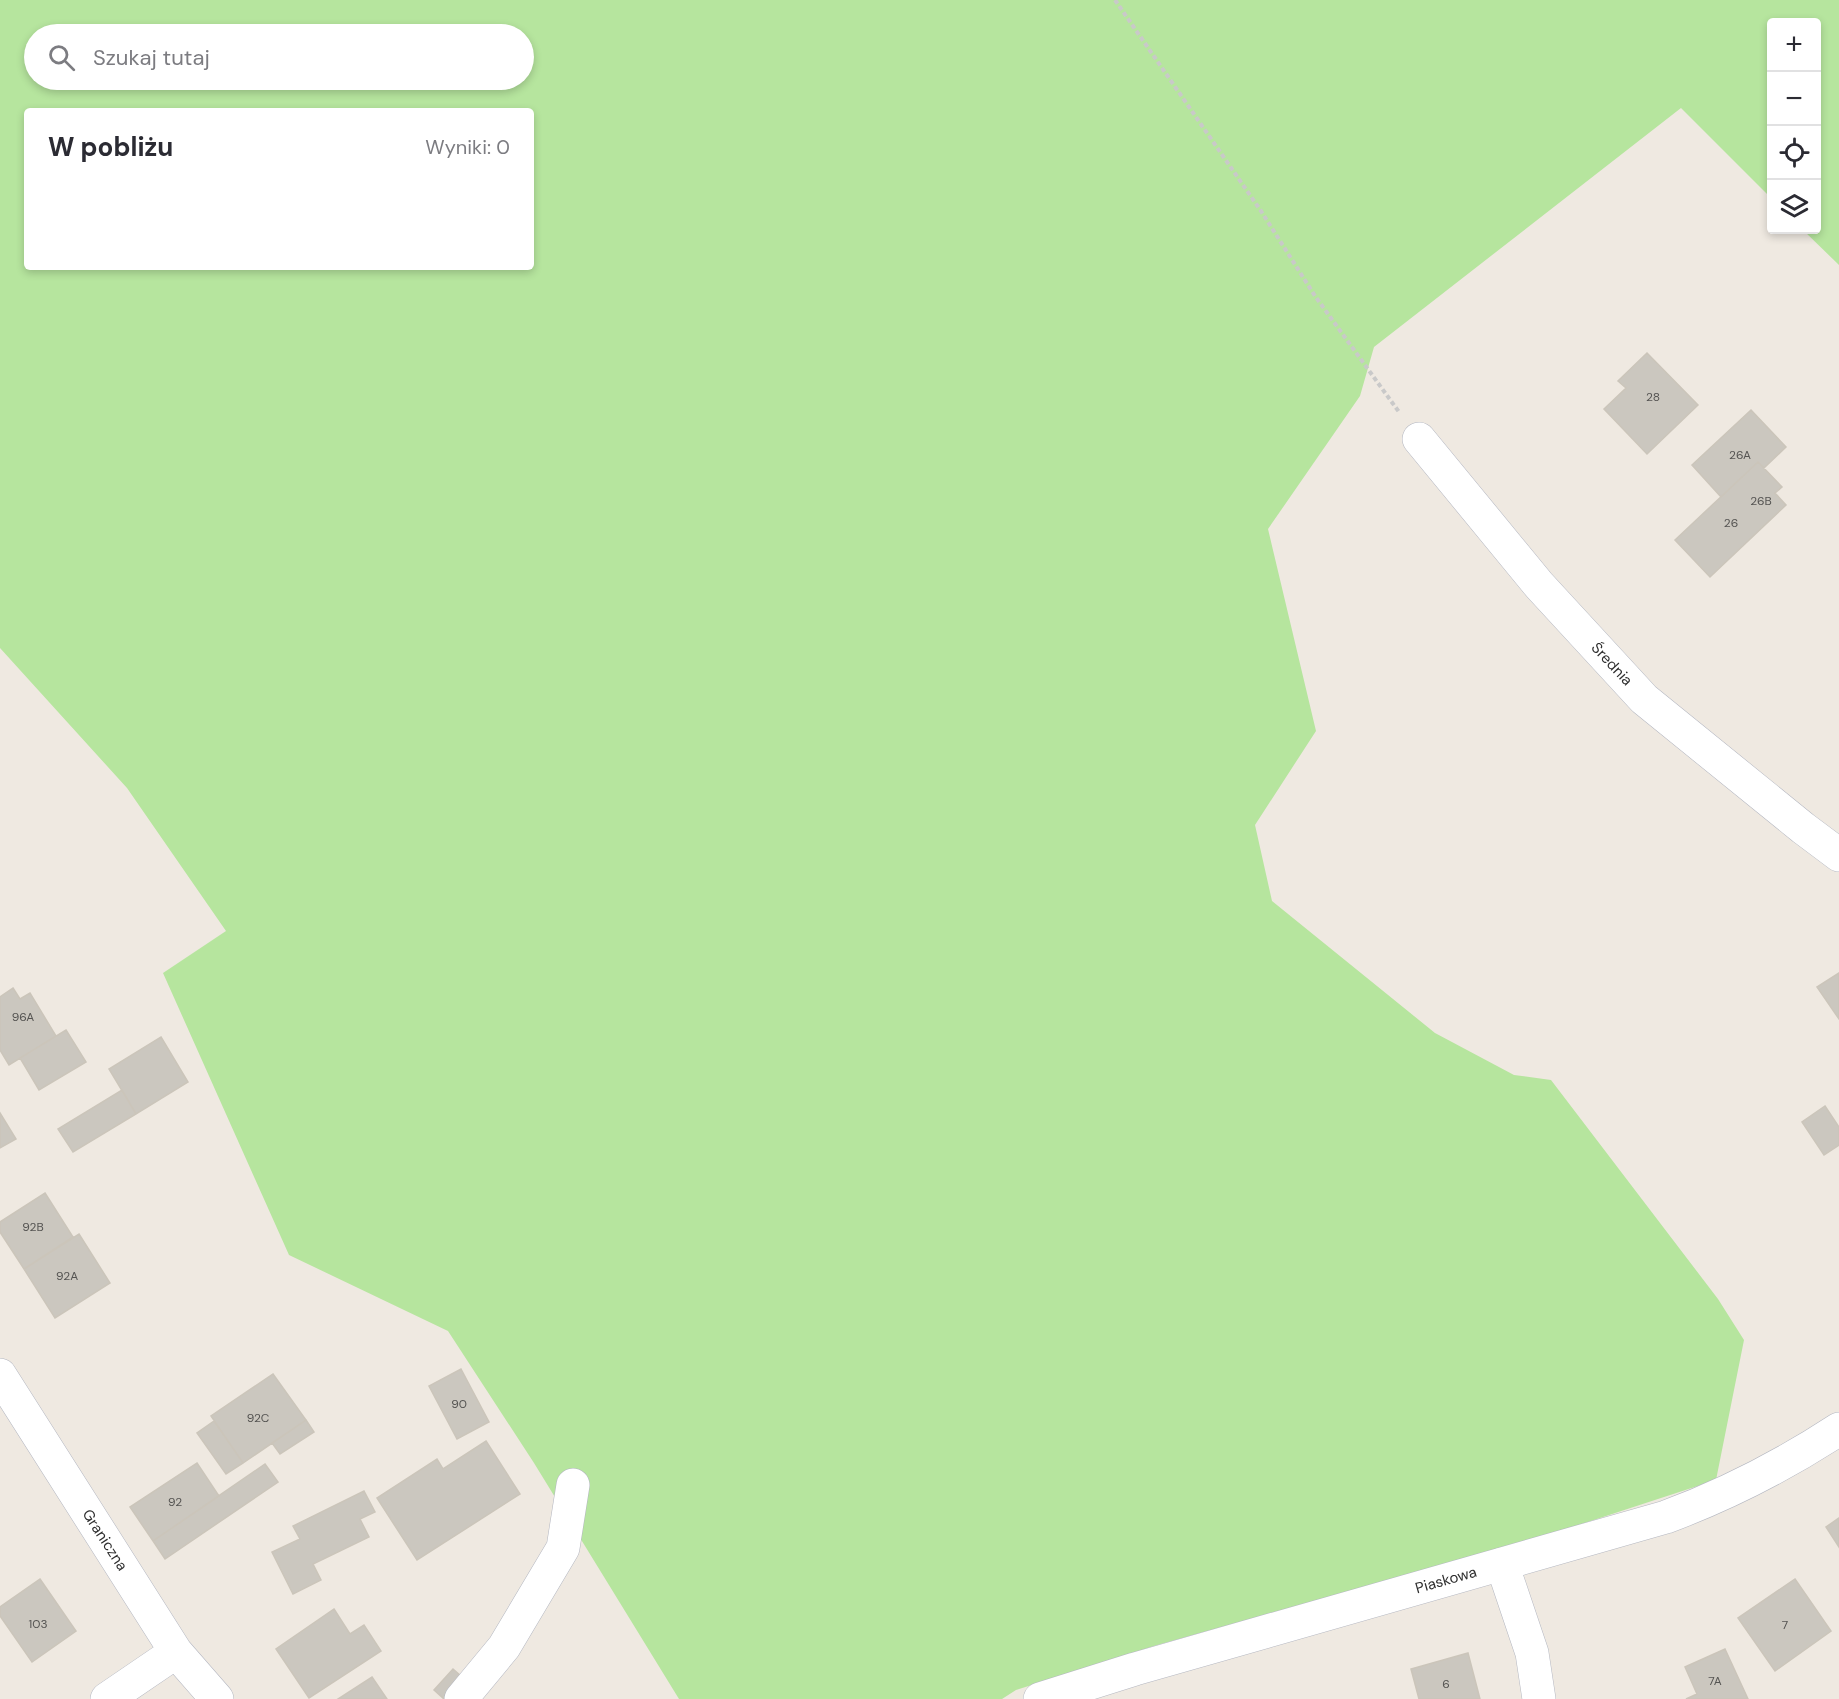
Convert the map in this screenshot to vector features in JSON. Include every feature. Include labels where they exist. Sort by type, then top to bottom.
[{"type":"street","name":"Średnia","points":[[1419,439],[1539,585],[1644,699],[1839,855]]},
{"type":"street","name":"Graniczna","points":[[0,1375],[176,1652],[217,1699]]},
{"type":"street","name":"Piaskowa","points":[[1040,1699],[1146,1666],[1666,1517],[1717,1498],[1767,1473],[1805,1452],[1839,1429]]},
{"type":"street","points":[[461,1699],[504,1647],[563,1548],[573,1485]]},
{"type":"street","points":[[1502,1564],[1532,1653],[1539,1699]]},
{"type":"street","points":[[107,1699],[176,1652]]},
{"type":"path","points":[[1115,0],[1191,107],[1315,296],[1419,439]]},
{"type":"green space","points":[[0,0],[1839,0],[1839,265],[1807,234],[1821,234],[1821,18],[1767,18],[1767,194],[1681,108],[1374,347],[1360,396],[1268,529],[1316,731],[1255,825],[1272,901],[1435,1033],[1514,1075],[1551,1080],[1718,1299],[1744,1340],[1716,1480],[1551,1534],[1154,1646],[1016,1690],[1002,1699],[679,1699],[534,1463],[448,1331],[289,1255],[163,973],[226,931],[127,788],[0,648]]},
{"type":"building","points":[[1647,353],[1698,405],[1647,454],[1604,409],[1626,388],[1618,381]]},
{"type":"building","points":[[1751,410],[1786,447],[1764,468],[1758,462],[1721,497],[1692,465]]},
{"type":"building","points":[[1758,462],[1782,487],[1775,493],[1786,505],[1710,577],[1675,540]]},
{"type":"building","points":[[1839,973],[1839,1019],[1817,987]]},
{"type":"building","points":[[13,988],[20,999],[30,993],[56,1036],[9,1065],[0,1050],[0,997]]},
{"type":"building","points":[[66,1030],[86,1062],[39,1090],[20,1058]]},
{"type":"building","points":[[161,1037],[188,1082],[136,1114],[109,1069]]},
{"type":"building","points":[[122,1090],[136,1114],[73,1152],[58,1129]]},
{"type":"building","points":[[1825,1106],[1839,1127],[1839,1145],[1824,1155],[1802,1122]]},
{"type":"building","points":[[0,1113],[16,1139],[0,1148]]},
{"type":"building","points":[[45,1193],[73,1237],[24,1269],[0,1232],[0,1222]]},
{"type":"building","points":[[79,1234],[110,1283],[55,1318],[24,1269]]},
{"type":"building","points":[[461,1369],[489,1422],[457,1439],[429,1386]]},
{"type":"building","points":[[273,1374],[306,1420],[243,1463],[211,1416]]},
{"type":"building","points":[[306,1420],[314,1432],[280,1454],[272,1443]]},
{"type":"building","points":[[214,1421],[243,1463],[226,1474],[197,1433]]},
{"type":"building","points":[[486,1441],[520,1494],[417,1560],[377,1498],[437,1459],[443,1469]]},
{"type":"building","points":[[197,1463],[219,1496],[153,1541],[130,1507]]},
{"type":"building","points":[[265,1464],[278,1482],[165,1559],[153,1541]]},
{"type":"building","points":[[364,1491],[375,1512],[360,1519],[369,1537],[313,1564],[321,1580],[293,1594],[272,1552],[300,1539],[293,1526]]},
{"type":"building","points":[[1839,1518],[1839,1547],[1826,1527]]},
{"type":"building","points":[[40,1579],[76,1631],[32,1662],[0,1616],[0,1607]]},
{"type":"building","points":[[1795,1579],[1831,1631],[1775,1671],[1738,1618]]},
{"type":"building","points":[[334,1609],[350,1634],[364,1625],[381,1651],[309,1698],[276,1649]]},
{"type":"building","points":[[1725,1649],[1748,1699],[1686,1699],[1697,1694],[1685,1667]]},
{"type":"building","points":[[1468,1653],[1480,1699],[1419,1699],[1411,1669]]},
{"type":"building","points":[[453,1669],[468,1682],[454,1699],[444,1699],[434,1690]]},
{"type":"building","points":[[372,1677],[387,1699],[338,1699]]}]
